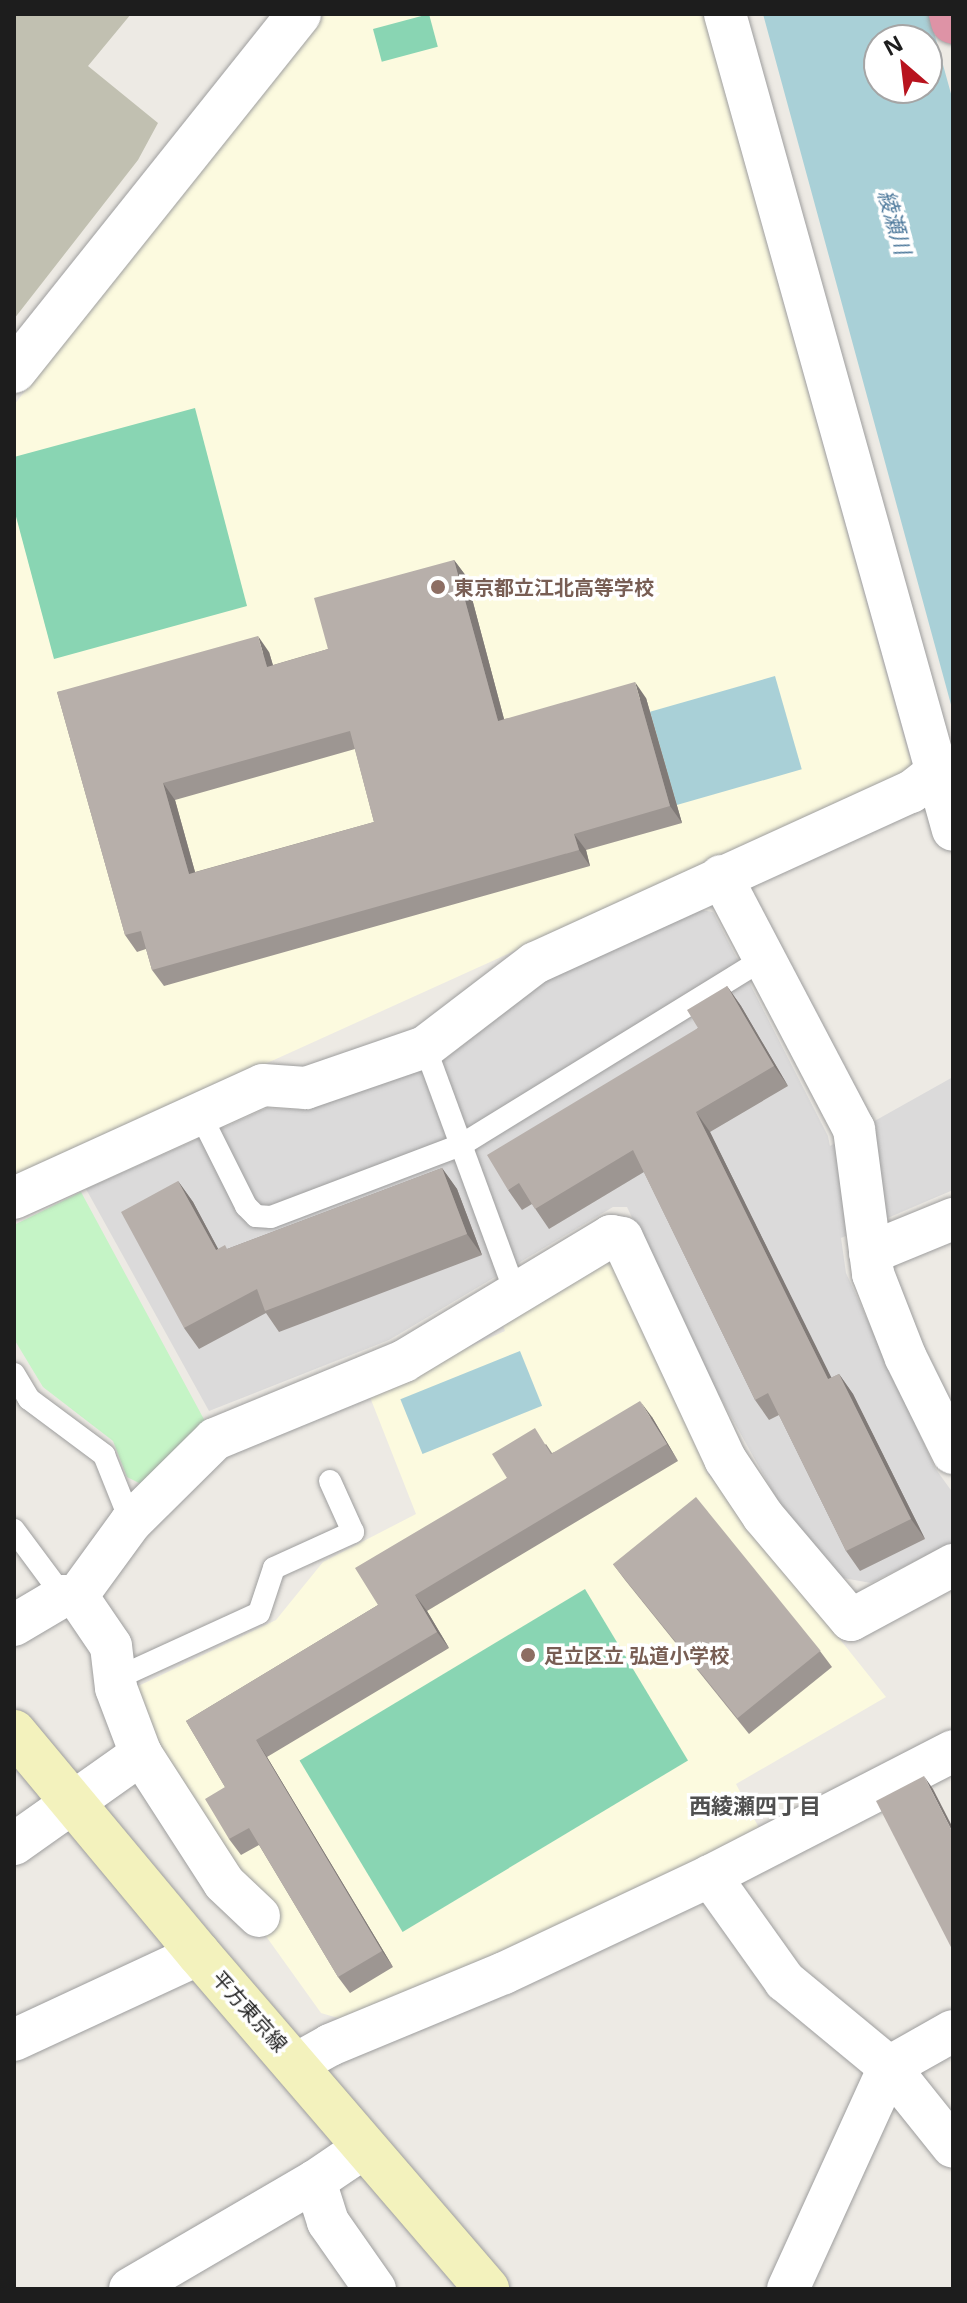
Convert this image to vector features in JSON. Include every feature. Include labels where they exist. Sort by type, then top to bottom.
[{"type":"highway","points":[[951,14],[953,22]]},
{"type":"main road","name":"平方東京線","points":[[14,1732],[71,1804],[487,2289]]},
{"type":"street","points":[[14,371],[299,14]]},
{"type":"street","points":[[725,14],[953,830]]},
{"type":"street","points":[[14,1198],[263,1085],[306,1088],[425,1047],[535,963],[911,792],[938,771]]},
{"type":"street","points":[[721,876],[854,1129],[873,1274],[906,1358],[953,1453]]},
{"type":"street","points":[[870,1253],[953,1219]]},
{"type":"street","points":[[14,1625],[70,1596],[131,1522],[215,1439],[404,1361],[611,1236],[622,1238],[725,1459],[763,1516],[851,1620],[953,1565]]},
{"type":"street","points":[[70,1596],[111,1646],[115,1679],[141,1754],[224,1883],[259,1916]]},
{"type":"street","points":[[296,2064],[330,2045],[504,1973],[710,1876],[953,1751]]},
{"type":"street","points":[[14,1844],[141,1754]]},
{"type":"street","points":[[710,1876],[785,1981],[889,2067],[946,2127]]},
{"type":"street","points":[[14,2040],[199,1954]]},
{"type":"street","points":[[788,2289],[889,2067],[953,2031]]},
{"type":"street","points":[[130,2289],[315,2181],[365,2147]]},
{"type":"street","points":[[315,2181],[328,2222],[375,2289]]},
{"type":"lane","points":[[200,1114],[246,1206],[256,1216],[271,1217],[461,1145],[765,958]]},
{"type":"lane","points":[[425,1047],[516,1294]]},
{"type":"lane","points":[[14,1374],[29,1399],[104,1455],[131,1522]]},
{"type":"lane","points":[[115,1679],[259,1613],[274,1568],[353,1532],[330,1481]]},
{"type":"lane","points":[[14,1530],[70,1596]]},
{"type":"shaded area","points":[[14,14],[131,14],[88,66],[158,123],[138,160],[14,319]]},
{"type":"shaded area","name":"東京都立江北高等学校","points":[[324,14],[703,14],[913,770],[14,1178],[14,405]]},
{"type":"shaded area","points":[[694,909],[713,912],[828,1136],[830,1146],[953,1077],[953,1190],[841,1238],[846,1273],[935,1468],[953,1493],[953,1542],[871,1583],[838,1577],[777,1499],[709,1377],[627,1207],[613,1207],[389,1340],[209,1411],[86,1189],[267,1108],[308,1110],[445,1059],[543,982]]},
{"type":"shaded area","name":"足立区立 弘道小学校","points":[[606,1259],[627,1271],[708,1474],[886,1697],[736,1784],[760,1830],[355,2023],[321,2013],[258,1925],[159,1760],[130,1690],[276,1620],[323,1562],[416,1514],[368,1392],[505,1331],[500,1318]]},
{"type":"green space","points":[[429,14],[438,47],[382,62],[373,29]]},
{"type":"green space","points":[[195,408],[247,606],[54,659],[14,509],[14,457]]},
{"type":"green space","points":[[81,1192],[206,1423],[143,1485],[127,1477],[113,1441],[43,1387],[14,1339],[14,1225]]},
{"type":"green space","points":[[585,1589],[688,1760],[403,1932],[300,1761]]},
{"type":"water","name":"綾瀬川","points":[[763,14],[929,14],[932,24],[863,24],[863,104],[943,104],[943,65],[953,101],[953,712]]},
{"type":"water","points":[[775,676],[802,769],[677,805],[650,712]]},
{"type":"water","points":[[520,1351],[542,1406],[422,1454],[400,1399]]},
{"type":"building","points":[[454,560],[498,721],[635,682],[670,806],[574,834],[579,850],[152,970],[141,931],[125,935],[57,692],[258,636],[267,667],[328,649],[314,598]],"holes":[[[350,731],[374,822],[189,874],[163,783]]]},
{"type":"building","points":[[727,986],[774,1066],[696,1112],[828,1379],[839,1374],[911,1519],[846,1551],[768,1393],[755,1400],[633,1150],[535,1209],[519,1183],[508,1190],[487,1155],[698,1028],[687,1010]]},
{"type":"building","points":[[442,1168],[467,1234],[265,1311],[257,1289],[184,1328],[121,1212],[178,1181],[216,1250],[225,1245],[227,1249]]},
{"type":"building","points":[[640,1401],[667,1444],[415,1595],[437,1632],[256,1740],[382,1951],[338,1977],[249,1828],[229,1839],[205,1799],[225,1787],[186,1721],[378,1605],[355,1568],[507,1478],[492,1454],[535,1428],[551,1454]]},
{"type":"building","points":[[696,1497],[821,1651],[737,1718],[613,1564]]},
{"type":"building","points":[[924,1776],[953,1833],[953,1951],[876,1801]]},
{"type":"place","name":"東京都立江北高等学校","points":[[438,587]]},
{"type":"place","name":"足立区立 弘道小学校","points":[[528,1655]]},
{"type":"district","name":"西綾瀬四丁目","points":[[755,1806]]}]
